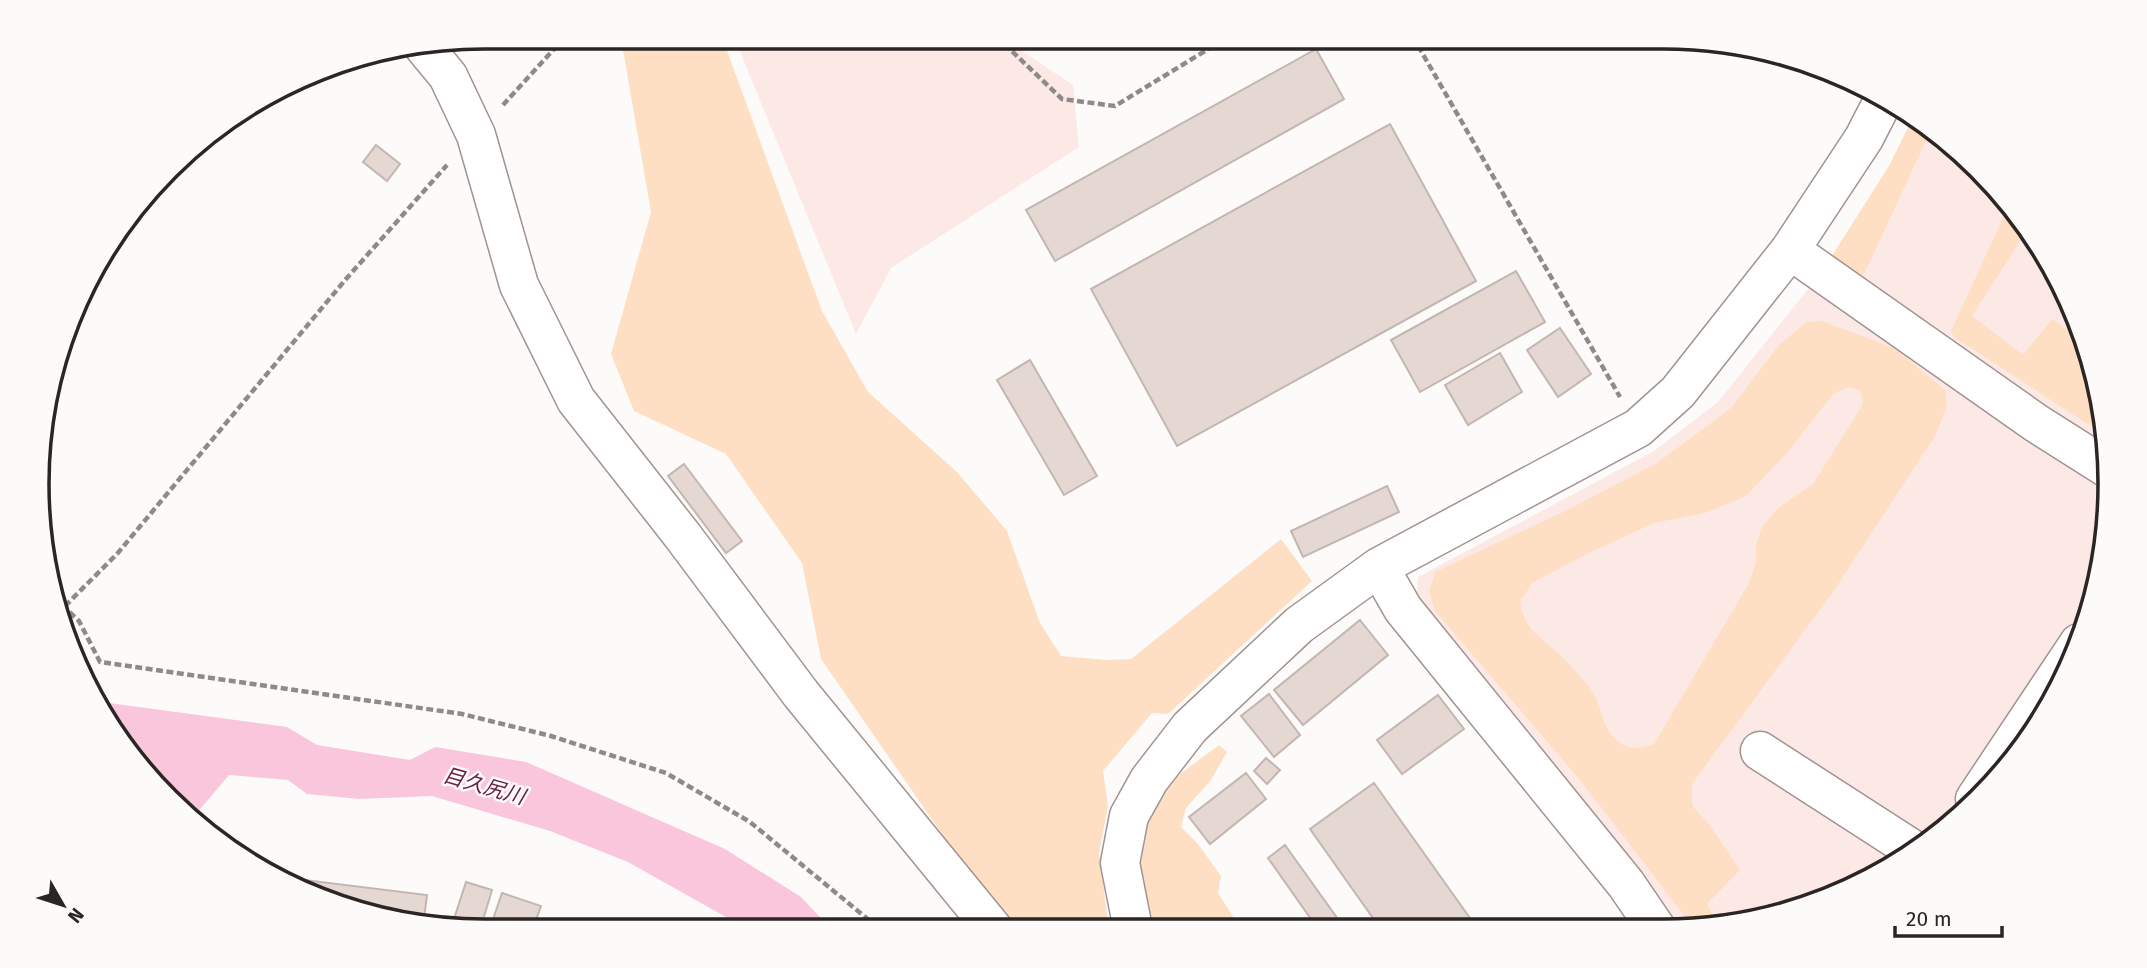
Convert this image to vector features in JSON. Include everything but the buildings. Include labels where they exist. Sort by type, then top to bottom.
[{"type":"street","points":[[429,53],[447,76],[476,135],[519,285],[576,400],[682,535],[801,694],[985,919]]},
{"type":"street","points":[[1131,919],[1120,863],[1129,816],[1149,780],[1190,727],[1289,634],[1379,567],[1638,428],[1678,393],[1790,250],[1864,138],[1880,107]]},
{"type":"street","points":[[1790,250],[2036,423],[2097,462]]},
{"type":"street","points":[[1379,567],[1403,609],[1626,884],[1650,919]]},
{"type":"street","points":[[2011,744],[2041,700]]},
{"type":"street","points":[[1760,751],[1906,845]]},
{"type":"path","points":[[66,604],[117,554],[346,279],[554,49]]},
{"type":"path","points":[[1010,49],[1062,99],[1115,106],[1208,49]]},
{"type":"path","points":[[1420,49],[1638,428]]},
{"type":"path","points":[[68,610],[79,621],[100,662],[462,714],[551,736],[667,773],[750,821],[870,919]]},
{"type":"shaded area","points":[[623,49],[726,49],[822,311],[868,392],[957,472],[1007,531],[1040,623],[1061,656],[1131,659],[1281,539],[1312,581],[1168,714],[1152,713],[1103,771],[1108,806],[1099,853],[1108,919],[1007,919],[989,902],[821,659],[802,563],[726,454],[634,411],[611,354],[651,212]]},
{"type":"shaded area","points":[[739,49],[1019,49],[1073,85],[1079,147],[891,268],[856,334]]},
{"type":"shaded area","points":[[1909,125],[1950,157],[1990,197],[2025,242],[2065,318],[2090,399],[2098,484],[2090,569],[2075,624],[2040,702],[2008,749],[1971,792],[1905,846],[1855,874],[1803,896],[1748,911],[1662,919],[1416,602],[1418,577],[1654,451],[1718,402],[1821,273],[1889,166]]},
{"type":"shaded area","points":[[1909,125],[1927,138],[1859,280],[1827,264],[1889,166]]},
{"type":"shaded area","points":[[2004,215],[2022,238],[1972,316],[2023,355],[2052,319],[2071,333],[2090,399],[2094,428],[1954,337],[1951,331]]},
{"type":"shaded area","points":[[1822,321],[1894,348],[1945,390],[1947,405],[1937,433],[1833,592],[1692,784],[1692,805],[1711,827],[1740,870],[1707,904],[1713,916],[1686,918],[1580,780],[1435,611],[1429,592],[1435,572],[1565,511],[1657,463],[1731,408],[1779,345],[1806,322]],"holes":[[[1849,387],[1860,390],[1863,404],[1813,484],[1778,508],[1763,526],[1756,544],[1756,562],[1749,583],[1654,744],[1632,748],[1623,745],[1608,730],[1594,693],[1567,662],[1534,632],[1525,619],[1520,601],[1533,582],[1654,523],[1705,513],[1745,497],[1787,453],[1833,394]]]},
{"type":"shaded area","points":[[1219,745],[1227,752],[1211,780],[1186,808],[1181,827],[1198,844],[1221,876],[1218,893],[1235,919],[1145,919],[1134,873],[1138,826],[1156,792]]},
{"type":"water","name":"目久尻川","points":[[108,703],[287,727],[317,745],[410,760],[435,747],[526,762],[725,849],[801,897],[822,919],[729,919],[628,862],[550,831],[432,796],[360,799],[307,794],[288,780],[229,775],[198,812],[157,771]]}]
